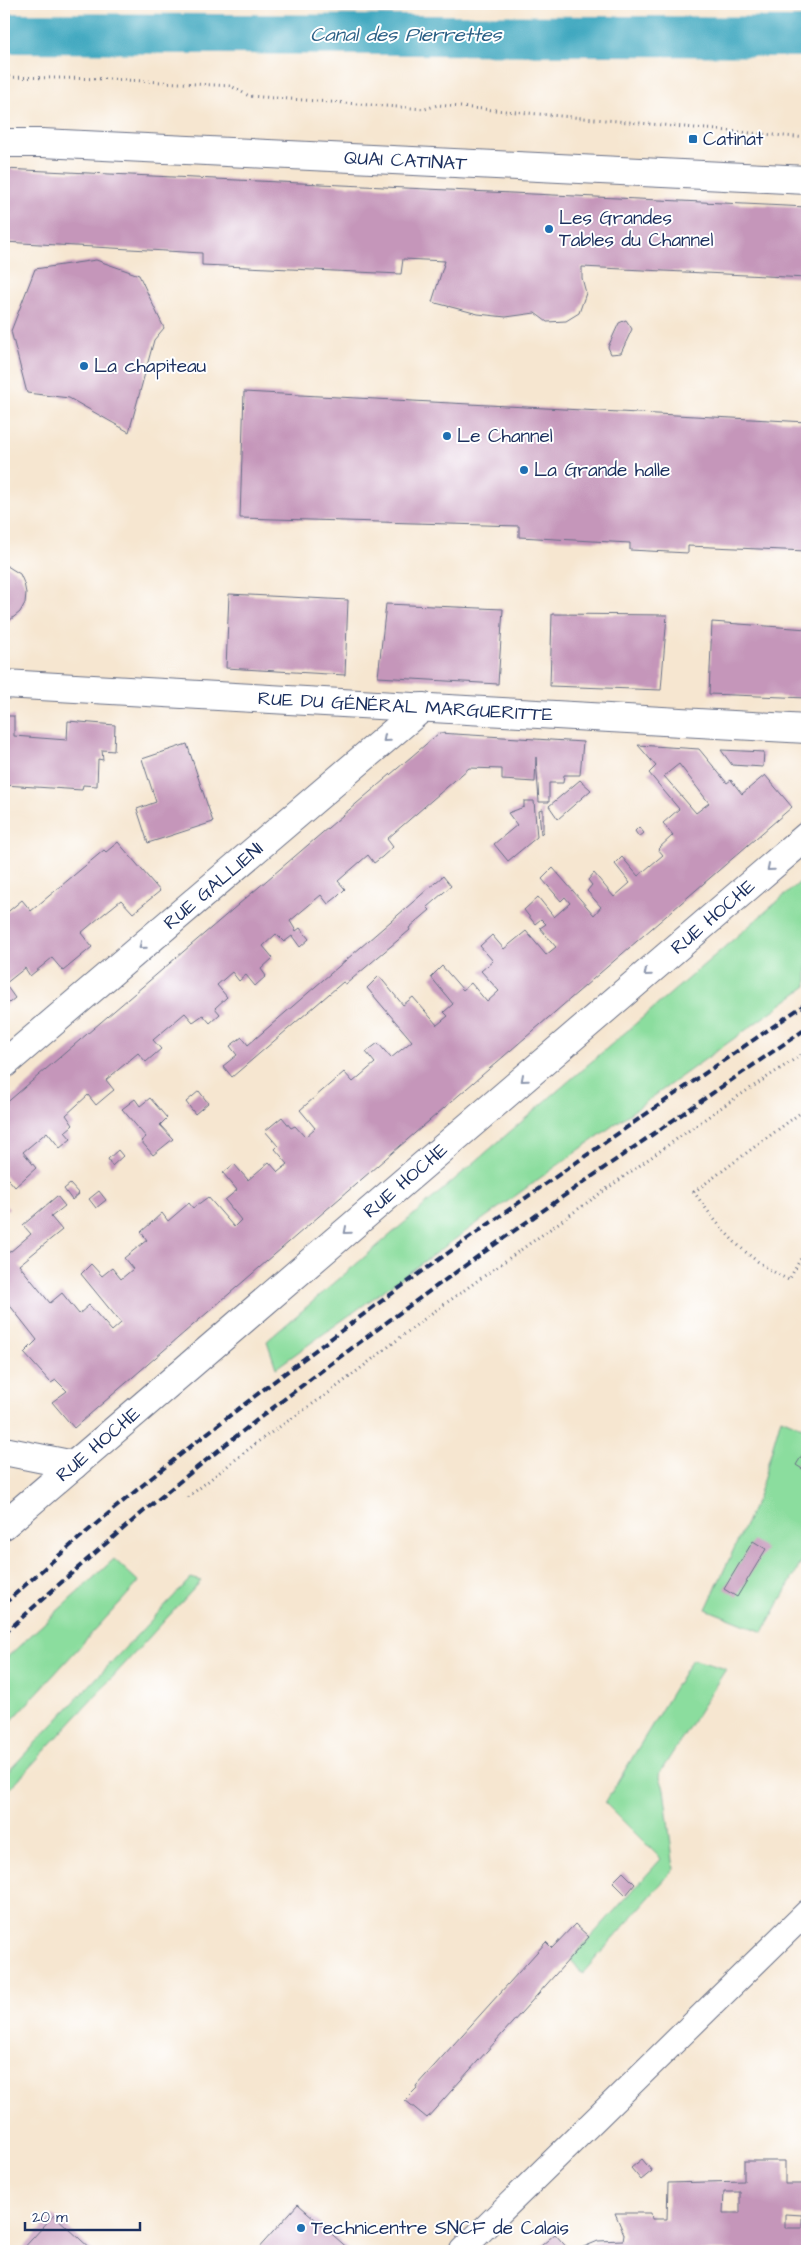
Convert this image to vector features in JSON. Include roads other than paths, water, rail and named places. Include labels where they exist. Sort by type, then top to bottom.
[{"type":"street","name":"QUAI CATINAT","points":[[4,142],[807,180]]},
{"type":"street","name":"RUE DU GÉNÉRAL MARGUERITTE","points":[[4,684],[807,729]]},
{"type":"street","name":"RUE GALLIENI","points":[[4,1064],[423,707]]},
{"type":"street","name":"RUE HOCHE","points":[[4,1525],[807,836]]},
{"type":"street","points":[[4,1451],[74,1465]]},
{"type":"lane","points":[[462,2250],[807,1912]]},
{"type":"waterway","name":"Canal des Pierrettes","points":[[4,33],[807,37]]},
{"type":"railway","points":[[4,1604],[196,1442],[295,1366],[498,1218],[807,1003]]},
{"type":"railway","points":[[4,1634],[146,1509],[295,1391],[421,1297],[807,1028]]},
{"type":"place","name":"Catinat","points":[[693,139]]},
{"type":"place","name":"Les Grandes Tables du Channel","points":[[549,229]]},
{"type":"place","name":"La chapiteau","points":[[84,366]]},
{"type":"place","name":"Le Channel","points":[[447,436]]},
{"type":"place","name":"La Grande halle","points":[[524,470]]},
{"type":"place","name":"Technicentre SNCF de Calais","points":[[301,2228]]}]
